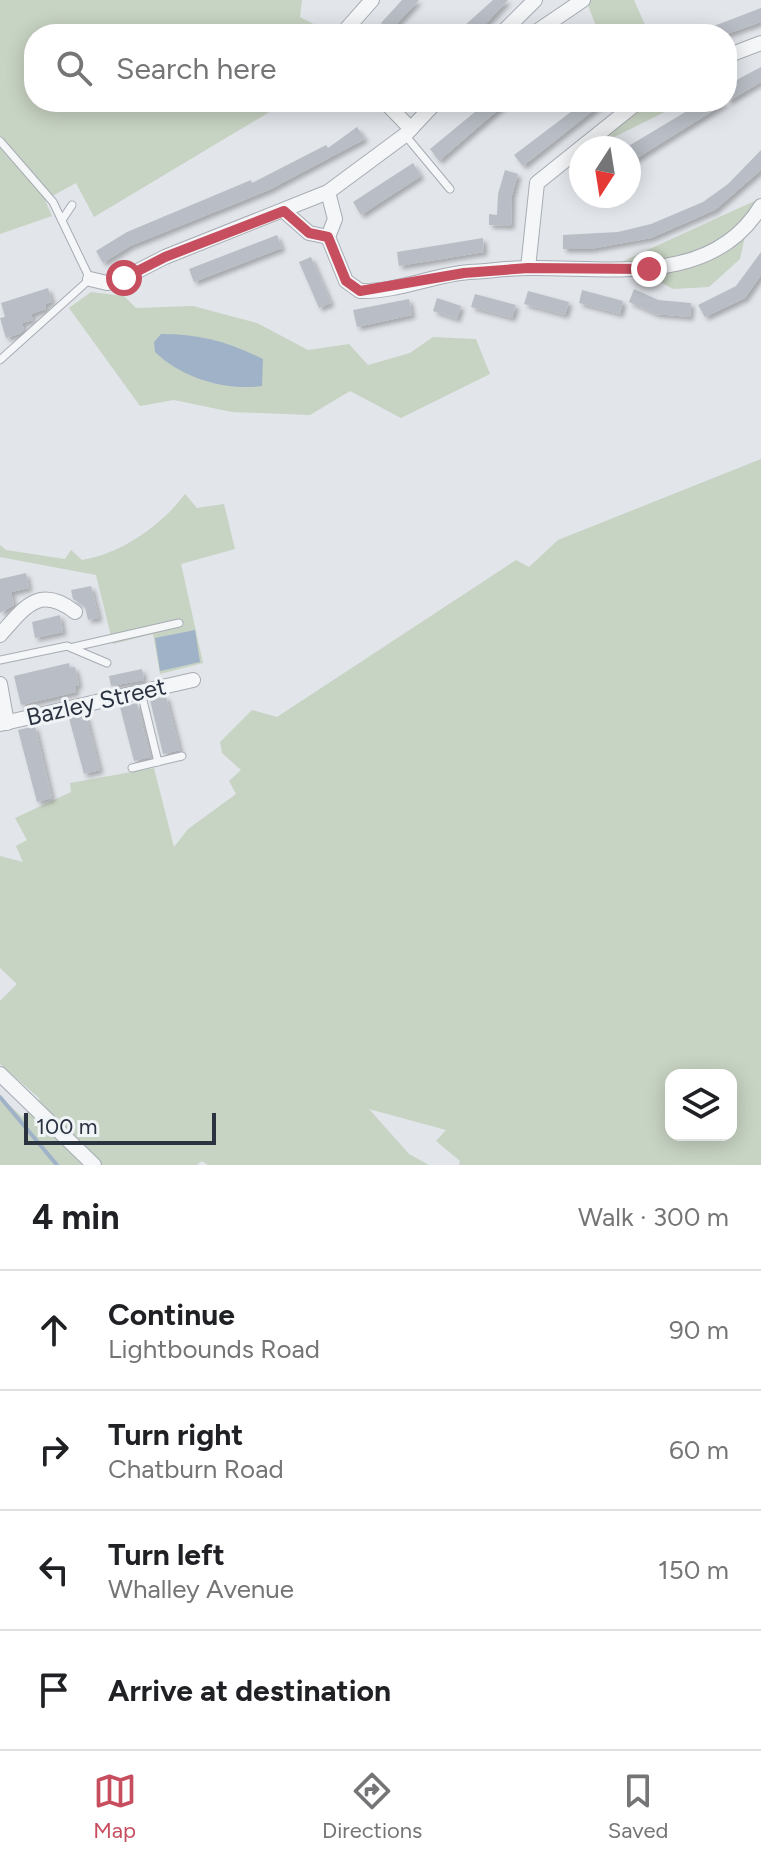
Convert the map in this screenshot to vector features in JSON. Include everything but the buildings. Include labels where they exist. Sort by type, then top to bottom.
[{"type":"street","points":[[351,24],[372,0]]},
{"type":"street","points":[[511,24],[535,0]]},
{"type":"street","points":[[548,24],[583,0]]},
{"type":"street","points":[[737,52],[761,43]]},
{"type":"street","points":[[393,112],[408,132]]},
{"type":"street","points":[[408,132],[427,112]]},
{"type":"street","points":[[90,279],[107,283],[124,278],[165,257],[328,192],[436,112]]},
{"type":"street","points":[[528,268],[537,183],[626,112]]},
{"type":"street","points":[[328,192],[335,219],[328,237],[346,281],[360,291],[464,273],[528,268],[649,269],[686,262],[715,251],[739,234],[761,206]]},
{"type":"street","points":[[284,211],[309,233],[328,237]]},
{"type":"street","points":[[0,635],[32,602],[53,599],[75,612]]},
{"type":"street","name":"Bazley Street","points":[[4,723],[193,680]]},
{"type":"street","points":[[0,684],[4,723]]},
{"type":"street","points":[[0,1074],[94,1165]]},
{"type":"lane","points":[[408,132],[450,189]]},
{"type":"lane","points":[[0,141],[53,202],[90,279],[0,360]]},
{"type":"lane","points":[[62,220],[72,205]]},
{"type":"lane","points":[[0,660],[179,623]]},
{"type":"lane","points":[[74,647],[107,663]]},
{"type":"lane","points":[[141,692],[158,762]]},
{"type":"lane","points":[[132,768],[182,756]]},
{"type":"green space","points":[[0,0],[302,0],[300,17],[314,24],[24,24],[24,112],[269,112],[94,217],[76,183],[45,200],[52,216],[0,234]]},
{"type":"green space","points":[[586,0],[634,0],[645,24],[595,24]]},
{"type":"green space","points":[[626,112],[665,112],[616,136],[603,136]]},
{"type":"green space","points":[[761,198],[761,205],[748,223],[740,259],[709,287],[673,289],[637,269],[606,269]]},
{"type":"green space","points":[[91,292],[124,296],[136,308],[193,306],[257,323],[308,350],[349,344],[368,365],[410,353],[433,337],[476,339],[490,374],[401,418],[350,391],[310,415],[232,412],[174,400],[140,406],[69,308]]},
{"type":"green space","points":[[761,459],[761,1165],[459,1165],[460,1161],[436,1141],[446,1130],[369,1109],[409,1154],[429,1165],[208,1165],[202,1161],[197,1165],[0,1165],[0,1096],[22,1117],[40,1099],[0,1064],[0,1001],[17,984],[0,968],[0,856],[23,862],[16,846],[27,840],[15,818],[71,792],[70,783],[154,768],[174,847],[188,829],[236,794],[229,781],[241,770],[222,753],[220,742],[252,710],[277,717],[516,560],[529,567],[558,540]]},
{"type":"green space","points":[[185,494],[197,508],[224,504],[235,549],[181,564],[203,663],[160,674],[153,634],[113,644],[96,575],[0,557],[0,545],[6,550],[65,559],[71,550],[82,560],[97,557],[126,545],[153,527]]},
{"type":"water","points":[[161,334],[214,340],[263,359],[262,386],[233,386],[191,376],[155,352],[154,342]]},
{"type":"water","points":[[195,630],[200,662],[160,671],[155,638]]},
{"type":"waterway","points":[[0,1097],[57,1165]]},
{"type":"route","points":[[124,278],[165,257],[284,211],[309,233],[328,237],[346,281],[360,291],[464,273],[528,268],[649,269]]}]
